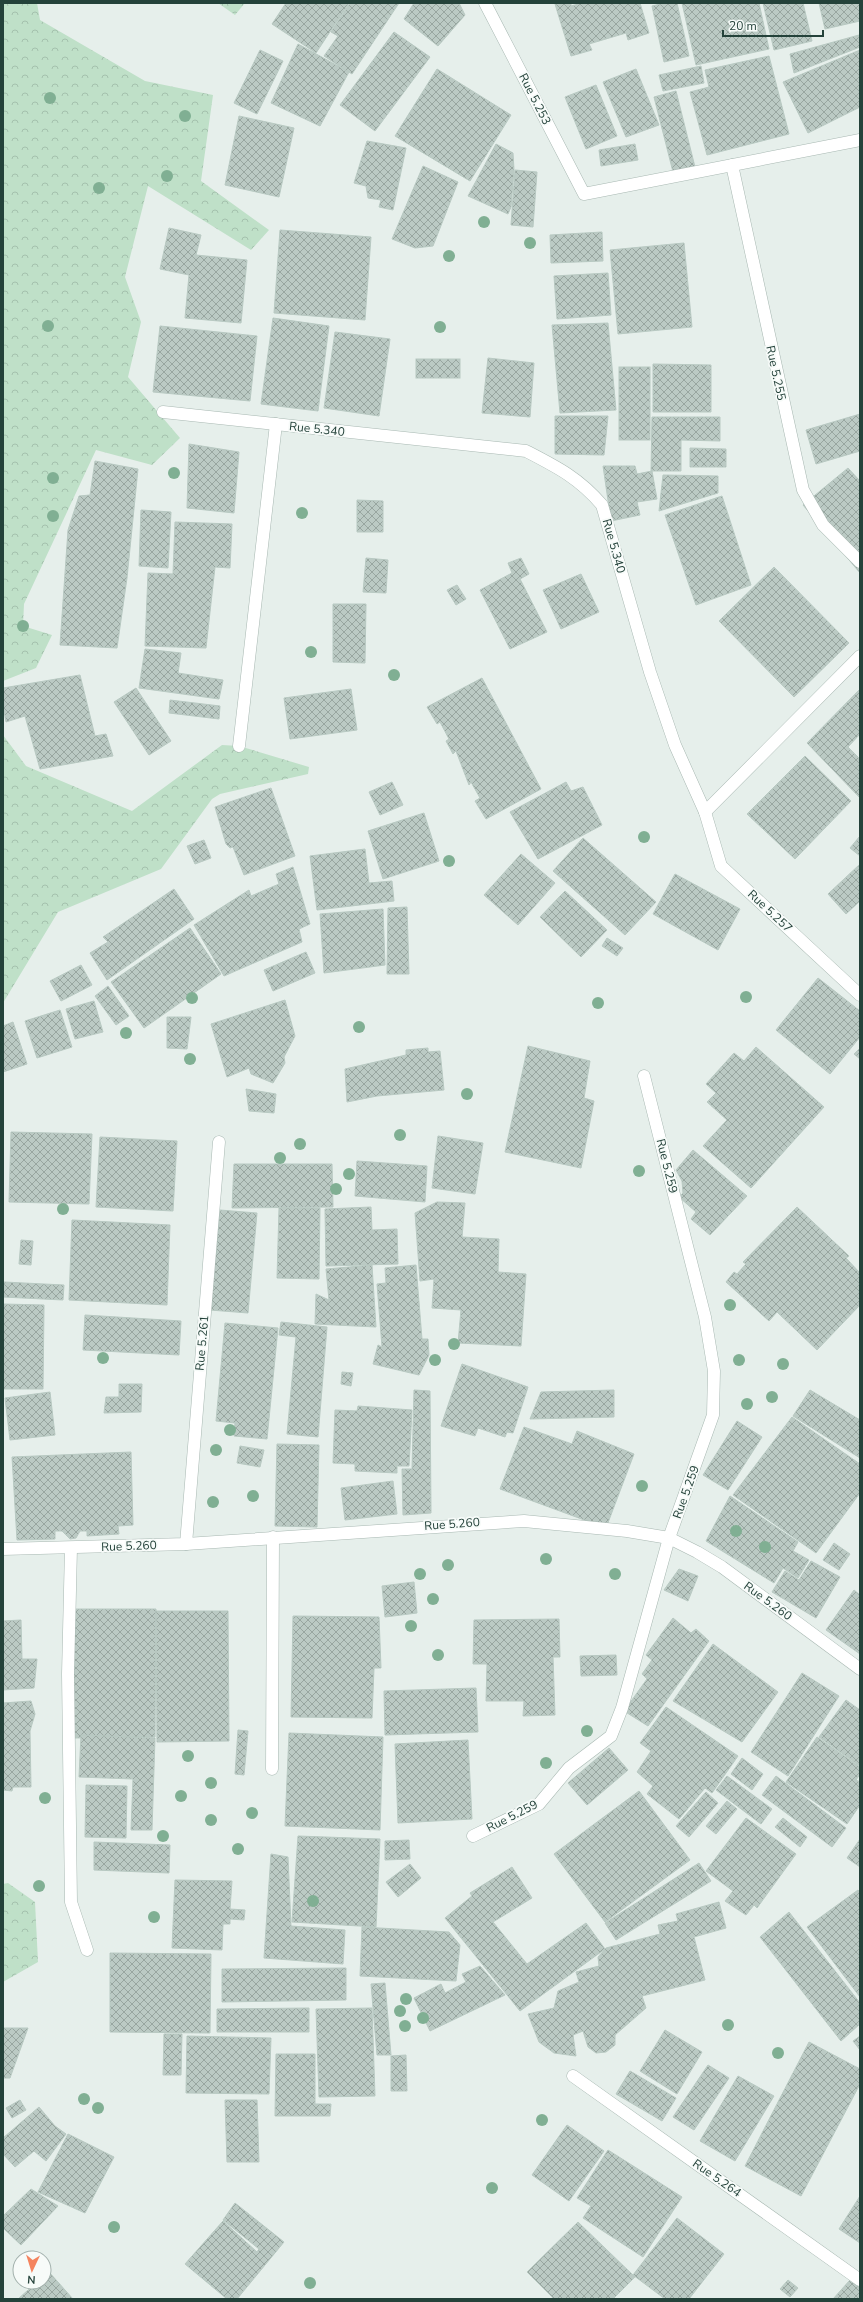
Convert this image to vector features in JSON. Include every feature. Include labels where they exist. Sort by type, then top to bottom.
[{"type":"street","name":"Rue 5.253","points":[[485,3],[584,194],[732,165]]},
{"type":"street","points":[[732,165],[860,140]]},
{"type":"street","name":"Rue 5.255","points":[[732,165],[803,490],[823,525],[860,562]]},
{"type":"street","name":"Rue 5.340","points":[[163,412],[526,451],[561,469],[587,487],[602,505],[650,672],[675,745],[705,812]]},
{"type":"street","points":[[239,746],[276,424]]},
{"type":"street","points":[[705,812],[860,656]]},
{"type":"street","name":"Rue 5.257","points":[[705,812],[721,866],[860,995]]},
{"type":"street","name":"Rue 5.259","points":[[473,1836],[539,1804],[569,1768],[611,1736],[622,1708],[669,1538],[713,1415],[714,1371],[705,1317],[644,1076]]},
{"type":"street","name":"Rue 5.261","points":[[186,1544],[219,1142]]},
{"type":"street","name":"Rue 5.260","points":[[3,1549],[186,1544],[524,1520],[627,1531],[669,1538],[722,1567],[860,1669]]},
{"type":"street","points":[[272,1769],[273,1537]]},
{"type":"street","points":[[71,1548],[68,1674],[71,1902],[87,1950]]},
{"type":"street","name":"Rue 5.264","points":[[573,2076],[860,2280]]},
{"type":"green space","points":[[3,3],[37,3],[40,20],[145,81],[213,95],[201,181],[269,230],[251,250],[148,186],[125,277],[141,322],[128,377],[180,438],[152,465],[96,450],[24,604],[23,626],[52,635],[36,668],[3,681]]},
{"type":"green space","points":[[218,3],[245,3],[235,15]]},
{"type":"green space","points":[[3,735],[26,766],[132,811],[222,745],[239,746],[309,767],[308,774],[220,794],[212,799],[161,869],[58,912],[3,1003]]},
{"type":"green space","points":[[8,1883],[35,1902],[38,1962],[3,1982],[3,1884]]},
{"type":"building","points":[[286,3],[349,3],[316,53],[272,24]]},
{"type":"building","points":[[350,3],[399,3],[352,74],[324,56],[338,36],[331,32]]},
{"type":"building","points":[[414,3],[459,3],[465,15],[438,46],[404,19]]},
{"type":"building","points":[[571,3],[571,6],[582,3],[640,3],[649,33],[628,40],[626,33],[589,44],[592,50],[571,56],[555,4]]},
{"type":"building","points":[[664,3],[677,3],[689,56],[664,62],[652,6]]},
{"type":"building","points":[[682,3],[759,3],[769,49],[696,65]]},
{"type":"building","points":[[763,3],[803,3],[812,41],[774,50]]},
{"type":"building","points":[[819,3],[860,3],[860,21],[825,29]]},
{"type":"building","points":[[394,32],[430,57],[375,131],[340,105]]},
{"type":"building","points":[[859,35],[860,47],[794,73],[790,54]]},
{"type":"building","points":[[298,44],[349,72],[320,126],[271,103]]},
{"type":"building","points":[[260,50],[283,61],[257,114],[234,103]]},
{"type":"building","points":[[860,50],[860,107],[808,133],[783,82]]},
{"type":"building","points":[[769,56],[789,134],[707,155],[690,92],[709,87],[705,70]]},
{"type":"building","points":[[701,66],[704,83],[663,91],[659,75]]},
{"type":"building","points":[[437,69],[511,115],[470,181],[395,136]]},
{"type":"building","points":[[636,69],[659,125],[626,137],[603,82]]},
{"type":"building","points":[[596,85],[617,136],[586,149],[565,97]]},
{"type":"building","points":[[676,91],[695,167],[673,172],[654,97]]},
{"type":"building","points":[[239,116],[294,128],[279,197],[225,185]]},
{"type":"building","points":[[367,141],[406,148],[393,210],[379,207],[381,200],[368,198],[366,186],[354,183]]},
{"type":"building","points":[[496,144],[513,153],[514,170],[511,207],[508,214],[468,196]]},
{"type":"building","points":[[635,144],[638,160],[601,166],[599,150]]},
{"type":"building","points":[[423,166],[458,182],[433,246],[415,248],[392,239]]},
{"type":"building","points":[[515,170],[537,172],[533,227],[511,225]]},
{"type":"building","points":[[169,228],[201,235],[196,255],[247,260],[241,323],[185,318],[189,275],[160,269]]},
{"type":"building","points":[[280,230],[371,237],[365,320],[274,313]]},
{"type":"building","points":[[602,232],[603,261],[551,263],[550,235]]},
{"type":"building","points":[[684,243],[692,327],[618,334],[610,250]]},
{"type":"building","points":[[608,273],[611,315],[557,319],[554,276]]},
{"type":"building","points":[[273,318],[329,326],[318,411],[261,404]]},
{"type":"building","points":[[608,323],[616,410],[560,413],[552,325]]},
{"type":"building","points":[[160,326],[257,336],[250,401],[153,392]]},
{"type":"building","points":[[335,332],[390,339],[379,416],[324,408]]},
{"type":"building","points":[[488,358],[534,363],[530,417],[482,413]]},
{"type":"building","points":[[416,359],[460,359],[460,378],[416,378]]},
{"type":"building","points":[[653,364],[711,365],[711,412],[653,412]]},
{"type":"building","points":[[619,367],[650,367],[650,440],[619,440]]},
{"type":"building","points":[[860,414],[860,451],[816,464],[806,430]]},
{"type":"building","points":[[555,416],[608,416],[604,455],[555,454]]},
{"type":"building","points":[[652,417],[720,417],[720,441],[681,440],[681,471],[651,471]]},
{"type":"building","points":[[189,444],[239,452],[234,513],[187,508]]},
{"type":"building","points":[[690,448],[726,449],[726,467],[690,467]]},
{"type":"building","points":[[95,461],[138,469],[127,578],[117,648],[60,645],[68,530],[79,496],[90,495]]},
{"type":"building","points":[[603,466],[635,466],[637,474],[652,471],[657,499],[637,502],[640,515],[611,521]]},
{"type":"building","points":[[848,468],[860,481],[860,573],[803,505]]},
{"type":"building","points":[[663,475],[718,476],[718,493],[659,511]]},
{"type":"building","points":[[722,496],[751,585],[696,605],[665,515]]},
{"type":"building","points":[[357,500],[383,501],[383,532],[357,532]]},
{"type":"building","points":[[141,510],[171,512],[168,568],[139,566]]},
{"type":"building","points":[[175,522],[232,524],[230,568],[215,567],[206,648],[145,646],[148,573],[173,574]]},
{"type":"building","points":[[366,558],[388,560],[386,593],[363,592]]},
{"type":"building","points":[[521,558],[529,574],[520,579],[547,632],[510,649],[480,590],[512,573],[508,563]]},
{"type":"building","points":[[774,567],[849,643],[794,697],[719,621]]},
{"type":"building","points":[[581,574],[599,612],[561,629],[543,590]]},
{"type":"building","points":[[457,585],[466,599],[456,605],[447,590]]},
{"type":"building","points":[[333,604],[366,604],[365,663],[333,662]]},
{"type":"building","points":[[145,649],[181,653],[178,673],[223,680],[219,699],[139,688]]},
{"type":"building","points":[[80,675],[95,736],[106,734],[113,756],[40,769],[25,716],[6,722],[3,706],[3,688]]},
{"type":"building","points":[[482,678],[541,789],[486,819],[475,801],[480,798],[471,782],[469,785],[456,751],[453,754],[446,741],[449,739],[440,722],[437,724],[427,707]]},
{"type":"building","points":[[136,688],[171,741],[149,755],[114,702]]},
{"type":"building","points":[[351,689],[357,730],[290,739],[284,698]]},
{"type":"building","points":[[860,689],[860,734],[848,747],[860,759],[860,798],[807,743]]},
{"type":"building","points":[[170,700],[220,706],[219,719],[169,713]]},
{"type":"building","points":[[805,756],[851,801],[795,859],[747,814]]},
{"type":"building","points":[[392,782],[403,805],[380,815],[369,792]]},
{"type":"building","points":[[566,782],[571,791],[583,787],[602,825],[538,859],[510,812]]},
{"type":"building","points":[[271,788],[295,856],[244,875],[233,847],[230,848],[226,844],[215,807]]},
{"type":"building","points":[[424,813],[439,861],[383,879],[368,831]]},
{"type":"building","points":[[860,836],[860,856],[850,848]]},
{"type":"building","points":[[583,838],[656,902],[625,935],[553,871]]},
{"type":"building","points":[[204,840],[211,858],[195,864],[187,846]]},
{"type":"building","points":[[365,849],[369,883],[392,881],[394,901],[317,910],[310,856]]},
{"type":"building","points":[[521,854],[555,883],[518,925],[484,895]]},
{"type":"building","points":[[859,865],[860,901],[846,914],[828,894]]},
{"type":"building","points":[[293,867],[310,924],[299,929],[302,942],[224,976],[194,925],[249,890],[251,896],[279,884],[276,874]]},
{"type":"building","points":[[675,874],[740,909],[718,950],[653,914]]},
{"type":"building","points":[[174,889],[194,919],[107,980],[90,953],[108,942],[103,937]]},
{"type":"building","points":[[565,891],[607,930],[581,957],[540,917]]},
{"type":"building","points":[[407,907],[409,974],[387,974],[388,908]]},
{"type":"building","points":[[383,909],[385,965],[324,973],[320,914]]},
{"type":"building","points":[[190,928],[221,974],[144,1028],[111,982]]},
{"type":"building","points":[[607,938],[623,948],[617,956],[602,946]]},
{"type":"building","points":[[306,952],[315,973],[273,991],[264,970]]},
{"type":"building","points":[[81,965],[92,985],[61,1001],[50,981]]},
{"type":"building","points":[[818,978],[860,1011],[860,1037],[830,1074],[776,1030]]},
{"type":"building","points":[[108,986],[129,1016],[116,1025],[95,996]]},
{"type":"building","points":[[285,1000],[295,1036],[284,1057],[285,1063],[273,1083],[251,1074],[249,1068],[227,1077],[211,1024]]},
{"type":"building","points":[[94,1001],[103,1032],[75,1039],[66,1009]]},
{"type":"building","points":[[60,1010],[72,1047],[37,1058],[25,1021]]},
{"type":"building","points":[[167,1017],[191,1017],[187,1049],[167,1048]]},
{"type":"building","points":[[13,1022],[27,1064],[3,1072],[3,1026]]},
{"type":"building","points":[[528,1046],[590,1061],[584,1098],[594,1101],[581,1168],[505,1152]]},
{"type":"building","points":[[756,1047],[824,1107],[751,1188],[703,1146],[727,1120],[707,1102],[716,1093],[706,1084],[734,1053],[744,1061]]},
{"type":"building","points":[[428,1048],[428,1052],[440,1051],[444,1090],[377,1096],[347,1102],[345,1069],[406,1055],[406,1050]]},
{"type":"building","points":[[860,1048],[860,1059],[854,1054]]},
{"type":"building","points":[[246,1089],[276,1094],[274,1113],[249,1111]]},
{"type":"building","points":[[11,1132],[92,1134],[89,1204],[9,1202]]},
{"type":"building","points":[[438,1136],[483,1143],[475,1194],[432,1188]]},
{"type":"building","points":[[100,1137],[177,1141],[173,1211],[96,1207]]},
{"type":"building","points":[[693,1150],[747,1196],[710,1235],[691,1219],[696,1212],[679,1197],[683,1193],[682,1181],[676,1170]]},
{"type":"building","points":[[357,1161],[427,1166],[425,1202],[355,1196]]},
{"type":"building","points":[[234,1164],[332,1164],[333,1207],[232,1208]]},
{"type":"building","points":[[437,1202],[465,1203],[462,1237],[499,1239],[498,1272],[526,1274],[521,1346],[458,1343],[461,1310],[432,1308],[434,1279],[420,1281],[415,1213]]},
{"type":"building","points":[[371,1207],[372,1230],[397,1229],[398,1264],[326,1266],[325,1209]]},
{"type":"building","points":[[797,1207],[849,1256],[846,1258],[860,1273],[860,1305],[817,1350],[777,1312],[769,1321],[726,1282],[734,1272],[737,1274],[746,1264],[743,1262]]},
{"type":"building","points":[[279,1208],[320,1208],[319,1279],[277,1278]]},
{"type":"building","points":[[220,1210],[257,1213],[248,1313],[210,1310]]},
{"type":"building","points":[[72,1220],[170,1225],[167,1305],[69,1300]]},
{"type":"building","points":[[21,1240],[33,1241],[31,1265],[19,1264]]},
{"type":"building","points":[[372,1265],[376,1327],[315,1324],[316,1294],[329,1300],[326,1269]]},
{"type":"building","points":[[416,1265],[422,1339],[428,1339],[429,1355],[419,1375],[373,1364],[378,1345],[382,1347],[377,1284],[386,1283],[385,1268]]},
{"type":"building","points":[[4,1282],[64,1285],[63,1300],[3,1297]]},
{"type":"building","points":[[3,1304],[44,1305],[43,1389],[3,1389]]},
{"type":"building","points":[[85,1315],[181,1321],[179,1355],[83,1350]]},
{"type":"building","points":[[281,1322],[327,1327],[318,1437],[287,1434],[296,1337],[279,1335]]},
{"type":"building","points":[[225,1323],[278,1328],[267,1439],[234,1436],[235,1423],[216,1421]]},
{"type":"building","points":[[462,1364],[528,1387],[513,1433],[507,1432],[505,1437],[478,1428],[475,1436],[441,1426]]},
{"type":"building","points":[[342,1372],[353,1373],[351,1386],[341,1384]]},
{"type":"building","points":[[119,1384],[142,1384],[141,1412],[104,1413],[106,1397],[119,1397]]},
{"type":"building","points":[[414,1390],[430,1391],[431,1513],[403,1515],[402,1469],[412,1469]]},
{"type":"building","points":[[614,1390],[614,1417],[530,1419],[541,1392]]},
{"type":"building","points":[[810,1390],[860,1420],[860,1458],[793,1416]]},
{"type":"building","points":[[50,1392],[55,1435],[10,1440],[5,1398]]},
{"type":"building","points":[[358,1406],[412,1410],[409,1466],[397,1466],[397,1473],[355,1471],[355,1464],[333,1463],[335,1410],[357,1411]]},
{"type":"building","points":[[792,1417],[860,1464],[860,1493],[816,1553],[733,1495]]},
{"type":"building","points":[[737,1421],[762,1437],[728,1490],[703,1475]]},
{"type":"building","points":[[524,1427],[572,1444],[577,1431],[634,1454],[606,1528],[500,1489]]},
{"type":"building","points":[[277,1444],[319,1445],[317,1527],[275,1526]]},
{"type":"building","points":[[240,1446],[264,1450],[260,1467],[237,1463]]},
{"type":"building","points":[[131,1452],[133,1525],[118,1526],[119,1534],[87,1536],[87,1531],[80,1531],[76,1538],[70,1539],[62,1531],[55,1531],[55,1539],[17,1540],[12,1457]]},
{"type":"building","points":[[393,1481],[397,1514],[345,1520],[341,1488]]},
{"type":"building","points":[[730,1496],[798,1542],[793,1551],[809,1560],[798,1578],[783,1568],[774,1583],[706,1541]]},
{"type":"building","points":[[834,1543],[850,1554],[839,1570],[823,1560]]},
{"type":"building","points":[[811,1561],[840,1577],[816,1618],[772,1592],[785,1571],[799,1580]]},
{"type":"building","points":[[679,1569],[698,1576],[688,1601],[664,1590]]},
{"type":"building","points":[[414,1582],[417,1613],[385,1617],[382,1586]]},
{"type":"building","points":[[854,1590],[860,1595],[860,1654],[826,1630]]},
{"type":"building","points":[[73,1609],[156,1609],[155,1737],[72,1738]]},
{"type":"building","points":[[156,1611],[228,1611],[229,1741],[157,1742]]},
{"type":"building","points":[[293,1616],[379,1617],[381,1668],[374,1668],[372,1718],[291,1717]]},
{"type":"building","points":[[673,1618],[691,1633],[696,1629],[709,1641],[648,1726],[624,1711],[647,1679],[642,1674],[652,1660],[646,1655]]},
{"type":"building","points":[[559,1619],[560,1657],[553,1657],[555,1715],[523,1716],[524,1701],[486,1701],[487,1664],[473,1664],[474,1620]]},
{"type":"building","points":[[21,1620],[22,1659],[37,1659],[34,1688],[3,1690],[3,1621]]},
{"type":"building","points":[[713,1644],[778,1692],[742,1742],[673,1701]]},
{"type":"building","points":[[616,1655],[617,1675],[581,1676],[580,1656]]},
{"type":"building","points":[[802,1673],[839,1696],[788,1776],[751,1752]]},
{"type":"building","points":[[476,1688],[478,1732],[385,1735],[384,1691]]},
{"type":"building","points":[[846,1700],[860,1710],[860,1766],[819,1737]]},
{"type":"building","points":[[31,1701],[35,1714],[30,1731],[31,1787],[13,1787],[12,1791],[3,1790],[3,1703]]},
{"type":"building","points":[[666,1707],[738,1756],[712,1793],[705,1788],[679,1819],[647,1794],[653,1786],[637,1772],[651,1751],[640,1743]]},
{"type":"building","points":[[238,1730],[248,1731],[244,1775],[235,1774]]},
{"type":"building","points":[[289,1733],[383,1737],[380,1830],[285,1826]]},
{"type":"building","points":[[81,1735],[155,1738],[152,1830],[131,1830],[133,1779],[79,1777]]},
{"type":"building","points":[[817,1737],[860,1767],[860,1774],[856,1780],[860,1782],[860,1805],[847,1824],[786,1782]]},
{"type":"building","points":[[468,1740],[472,1819],[398,1823],[395,1744]]},
{"type":"building","points":[[609,1748],[628,1770],[587,1805],[568,1783]]},
{"type":"building","points":[[742,1758],[763,1774],[752,1790],[731,1774]]},
{"type":"building","points":[[727,1776],[772,1809],[761,1824],[716,1790]]},
{"type":"building","points":[[776,1776],[846,1828],[832,1847],[762,1795]]},
{"type":"building","points":[[86,1785],[127,1786],[126,1838],[85,1837]]},
{"type":"building","points":[[639,1791],[690,1860],[605,1922],[554,1854]]},
{"type":"building","points":[[706,1792],[718,1803],[689,1837],[676,1826]]},
{"type":"building","points":[[727,1801],[737,1809],[716,1834],[706,1826]]},
{"type":"building","points":[[746,1818],[796,1854],[757,1908],[754,1905],[746,1915],[725,1901],[733,1891],[706,1871]]},
{"type":"building","points":[[783,1818],[807,1837],[800,1847],[775,1827]]},
{"type":"building","points":[[298,1836],[380,1839],[376,1927],[292,1922]]},
{"type":"building","points":[[860,1839],[860,1867],[847,1858]]},
{"type":"building","points":[[409,1840],[410,1859],[385,1860],[385,1841]]},
{"type":"building","points":[[94,1842],[170,1845],[169,1873],[94,1870]]},
{"type":"building","points":[[271,1854],[288,1857],[291,1926],[345,1930],[343,1964],[264,1958]]},
{"type":"building","points":[[699,1863],[711,1881],[616,1940],[605,1923]]},
{"type":"building","points":[[410,1864],[421,1878],[398,1897],[386,1882]]},
{"type":"building","points":[[512,1867],[532,1898],[493,1922],[527,1964],[586,1923],[605,1949],[520,2011],[445,1918],[472,1896],[470,1893]]},
{"type":"building","points":[[175,1880],[232,1881],[230,1909],[245,1910],[244,1920],[230,1919],[230,1924],[223,1924],[222,1950],[172,1948]]},
{"type":"building","points":[[858,1890],[860,1892],[860,1997],[807,1927]]},
{"type":"building","points":[[719,1902],[726,1928],[694,1937],[705,1980],[642,1996],[646,2008],[615,2035],[615,2045],[606,2052],[596,2053],[588,2047],[583,2031],[573,2035],[576,2056],[554,2053],[539,2042],[528,2014],[554,2008],[558,1991],[579,1982],[576,1972],[599,1966],[598,1957],[606,1948],[660,1934],[658,1925],[678,1921],[676,1914]]},
{"type":"building","points":[[789,1912],[860,2003],[860,2024],[841,2041],[760,1937]]},
{"type":"building","points":[[362,1927],[449,1932],[460,1945],[456,1981],[360,1976]]},
{"type":"building","points":[[110,1953],[211,1954],[210,2033],[110,2032]]},
{"type":"building","points":[[480,1966],[505,1995],[430,2031],[414,1998],[441,1984],[445,1993],[466,1982],[462,1974]]},
{"type":"building","points":[[346,1968],[346,2000],[222,2002],[222,1969]]},
{"type":"building","points":[[385,1983],[391,2055],[377,2055],[371,1984]]},
{"type":"building","points":[[309,2008],[309,2032],[217,2032],[217,2009]]},
{"type":"building","points":[[372,2008],[375,2096],[319,2097],[316,2009]]},
{"type":"building","points":[[3,2028],[28,2028],[10,2078],[3,2078]]},
{"type":"building","points":[[665,2030],[702,2052],[677,2094],[640,2071]]},
{"type":"building","points":[[164,2034],[182,2034],[181,2075],[163,2075]]},
{"type":"building","points":[[187,2036],[271,2038],[269,2094],[186,2093]]},
{"type":"building","points":[[860,2036],[860,2050],[853,2041]]},
{"type":"building","points":[[809,2042],[860,2069],[860,2084],[801,2196],[745,2166]]},
{"type":"building","points":[[276,2054],[315,2054],[315,2104],[331,2104],[330,2116],[275,2116]]},
{"type":"building","points":[[406,2055],[407,2091],[391,2091],[391,2056]]},
{"type":"building","points":[[708,2065],[729,2078],[694,2130],[673,2117]]},
{"type":"building","points":[[630,2071],[676,2098],[662,2121],[616,2094]]},
{"type":"building","points":[[738,2076],[774,2096],[735,2161],[700,2141]]},
{"type":"building","points":[[20,2100],[26,2110],[12,2118],[6,2108]]},
{"type":"building","points":[[225,2100],[257,2100],[259,2162],[227,2162]]},
{"type":"building","points":[[39,2107],[55,2126],[66,2134],[46,2161],[34,2151],[15,2167],[3,2154],[3,2138]]},
{"type":"building","points":[[567,2125],[604,2151],[569,2201],[532,2175]]},
{"type":"building","points":[[68,2134],[114,2157],[85,2213],[38,2192]]},
{"type":"building","points":[[608,2150],[682,2197],[643,2257],[583,2218],[591,2206],[577,2198]]},
{"type":"building","points":[[31,2189],[58,2206],[21,2245],[3,2228],[3,2216]]},
{"type":"building","points":[[860,2196],[860,2243],[839,2229]]},
{"type":"building","points":[[235,2203],[284,2242],[237,2299],[227,2299],[185,2264],[223,2221],[257,2252],[259,2249],[223,2220]]},
{"type":"building","points":[[677,2218],[724,2254],[689,2299],[665,2299],[633,2275]]},
{"type":"building","points":[[578,2222],[635,2277],[613,2299],[554,2299],[527,2272]]},
{"type":"building","points":[[52,2275],[73,2299],[18,2299],[28,2290],[52,2290]]},
{"type":"building","points":[[788,2280],[798,2288],[790,2297],[780,2289]]},
{"type":"building","points":[[850,2280],[860,2288],[860,2299],[833,2299]]}]
